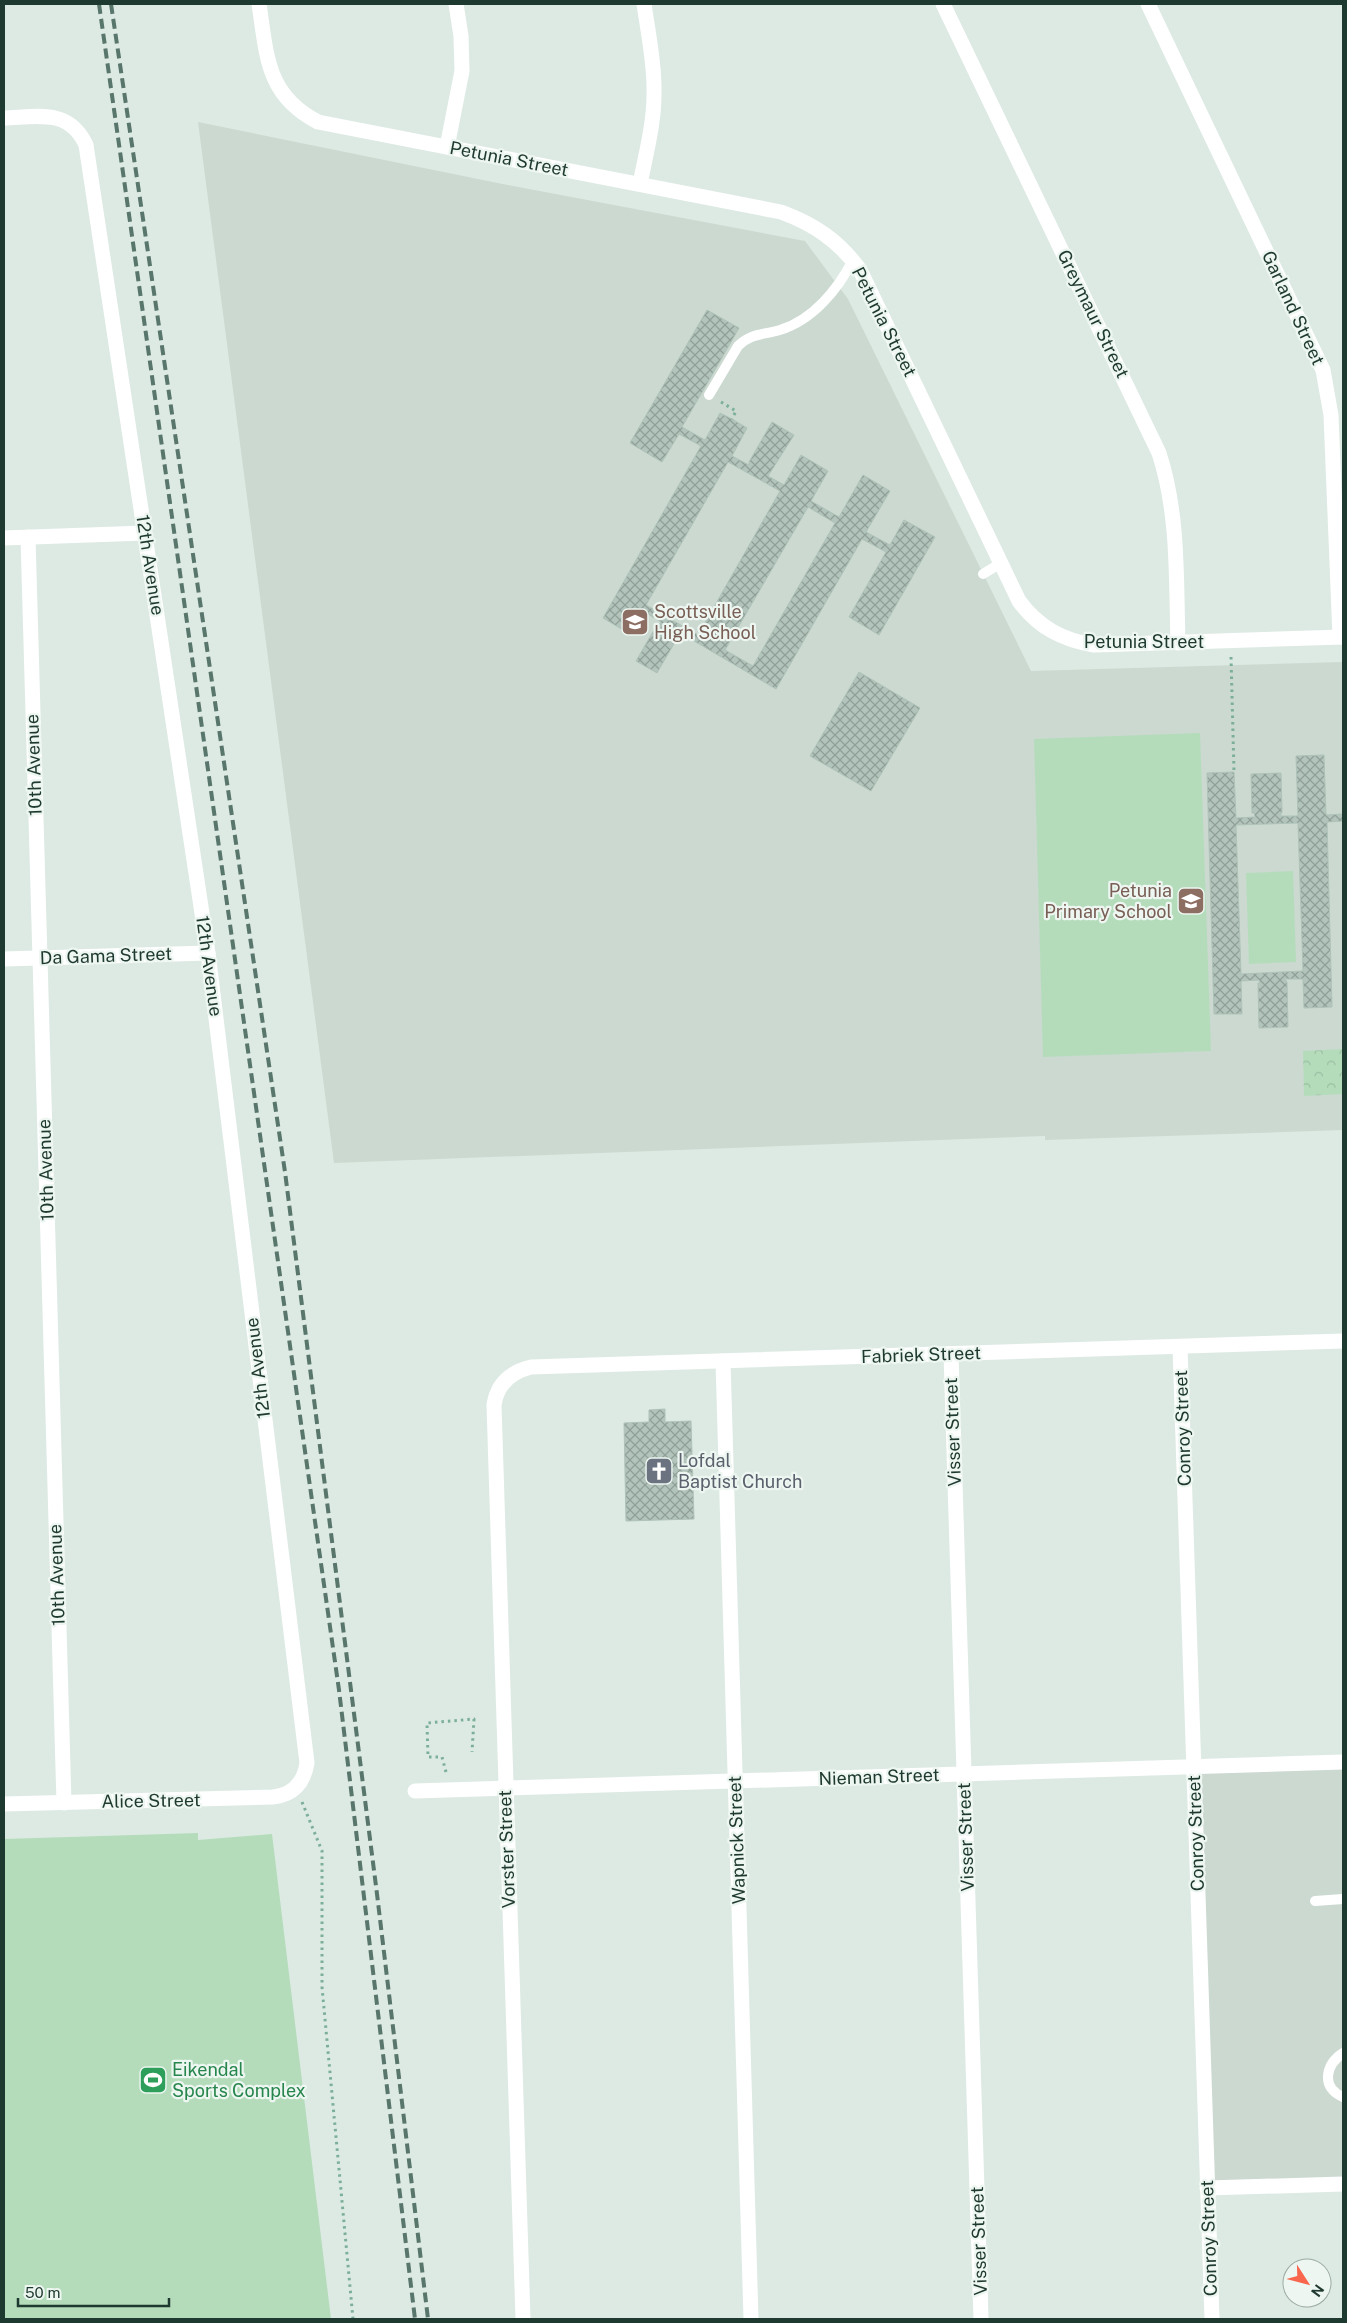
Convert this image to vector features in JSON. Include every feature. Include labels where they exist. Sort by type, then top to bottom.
[{"type":"street","name":"Petunia Street","points":[[259,4],[269,66],[274,82],[296,108],[318,122],[781,212],[811,224],[825,233],[853,260],[860,270],[1019,601],[1027,612],[1042,626],[1062,638],[1094,645],[1341,637]]},
{"type":"street","points":[[447,147],[462,71],[461,36],[456,4]]},
{"type":"street","points":[[640,184],[653,113],[654,90],[653,65],[644,4]]},
{"type":"street","name":"Greymaur Street","points":[[942,4],[1160,453],[1166,474],[1172,511],[1178,642]]},
{"type":"street","name":"Garland Street","points":[[1148,4],[1323,370],[1331,415],[1341,637]]},
{"type":"street","name":"12th Avenue","points":[[4,118],[55,117],[74,126],[86,145],[208,953],[307,1763],[306,1772],[297,1788]]},
{"type":"street","points":[[4,538],[145,533]]},
{"type":"street","name":"10th Avenue","points":[[28,537],[64,1803]]},
{"type":"street","name":"Da Gama Street","points":[[4,959],[208,953]]},
{"type":"street","name":"Fabriek Street","points":[[503,1382],[521,1370],[531,1368],[1343,1341]]},
{"type":"street","name":"Conroy Street","points":[[1180,1347],[1212,2319]]},
{"type":"street","name":"Visser Street","points":[[951,1354],[982,2319]]},
{"type":"street","name":"Wapnick Street","points":[[723,1361],[752,2319]]},
{"type":"street","name":"Vorster Street","points":[[503,1382],[495,1396],[494,1405],[523,2319]]},
{"type":"street","name":"Nieman Street","points":[[415,1791],[1343,1762]]},
{"type":"street","name":"Alice Street","points":[[4,1804],[273,1797],[290,1793],[297,1788]]},
{"type":"street","points":[[1207,2188],[1343,2184]]},
{"type":"lane","points":[[709,395],[744,339],[760,333],[778,331],[798,322],[831,295],[853,260]]},
{"type":"lane","points":[[983,574],[1001,563]]},
{"type":"lane","points":[[1315,1901],[1343,1899]]},
{"type":"lane","points":[[1343,2053],[1331,2063],[1328,2072],[1328,2081],[1337,2095],[1343,2097]]},
{"type":"path","points":[[709,395],[736,411],[732,419]]},
{"type":"path","points":[[1230,641],[1234,772]]},
{"type":"path","points":[[451,1790],[442,1758],[428,1757],[427,1723],[474,1719],[472,1752]]},
{"type":"path","points":[[297,1788],[322,1851],[322,1987],[353,2319]]},
{"type":"shaded area","name":"Scottsville High School","points":[[198,122],[513,186],[805,241],[848,299],[1031,671],[1343,662],[1343,1130],[1045,1140],[1045,1136],[334,1163]]},
{"type":"shaded area","points":[[1343,1761],[1343,2183],[1209,2188],[1195,1766]]},
{"type":"green space","points":[[1200,733],[1211,1051],[1043,1057],[1034,739]]},
{"type":"green space","points":[[1293,871],[1296,962],[1249,964],[1246,873]]},
{"type":"green space","points":[[1343,1049],[1343,1094],[1304,1096],[1303,1051]]},
{"type":"green space","name":"Eikendal Sports Complex","points":[[198,1833],[198,1840],[272,1834],[331,2319],[4,2319],[4,1839]]},
{"type":"building","points":[[707,310],[739,328],[682,427],[705,440],[720,413],[732,419],[747,428],[732,456],[749,465],[772,422],[794,435],[768,476],[784,485],[801,455],[828,471],[811,501],[839,517],[863,475],[890,491],[866,532],[890,545],[904,520],[935,537],[879,635],[849,617],[886,552],[862,539],[776,689],[677,631],[676,634],[679,635],[657,673],[636,661],[658,623],[660,624],[661,622],[643,611],[630,634],[603,618],[701,446],[679,434],[662,462],[630,443]],"holes":[[[728,462],[780,491],[698,635],[646,605]],[[808,507],[835,523],[753,666],[725,650]]]},
{"type":"building","points":[[859,672],[920,708],[871,791],[810,756]]},
{"type":"building","points":[[1324,755],[1326,815],[1343,814],[1343,821],[1327,822],[1332,1007],[1304,1008],[1303,979],[1285,979],[1287,982],[1288,1027],[1259,1028],[1259,980],[1241,981],[1242,1014],[1214,1014],[1207,773],[1234,772],[1236,818],[1255,817],[1254,813],[1252,813],[1251,774],[1281,773],[1282,812],[1280,816],[1298,816],[1296,756]],"holes":[[[1298,823],[1303,971],[1241,974],[1236,825]]]},
{"type":"building","name":"Lofdal Baptist Church","points":[[665,1409],[665,1422],[691,1421],[694,1519],[626,1521],[624,1423],[649,1422],[649,1410]]},
{"type":"railway","points":[[99,4],[339,1690],[415,2319]]},
{"type":"railway","points":[[111,4],[285,1172],[377,1894],[428,2319]]},
{"type":"place","name":"Scottsville High School","points":[[635,622]]},
{"type":"place","name":"Petunia Primary School","points":[[1191,901]]},
{"type":"place","name":"Lofdal Baptist Church","points":[[659,1471]]},
{"type":"place","name":"Eikendal Sports Complex","points":[[153,2080]]}]
